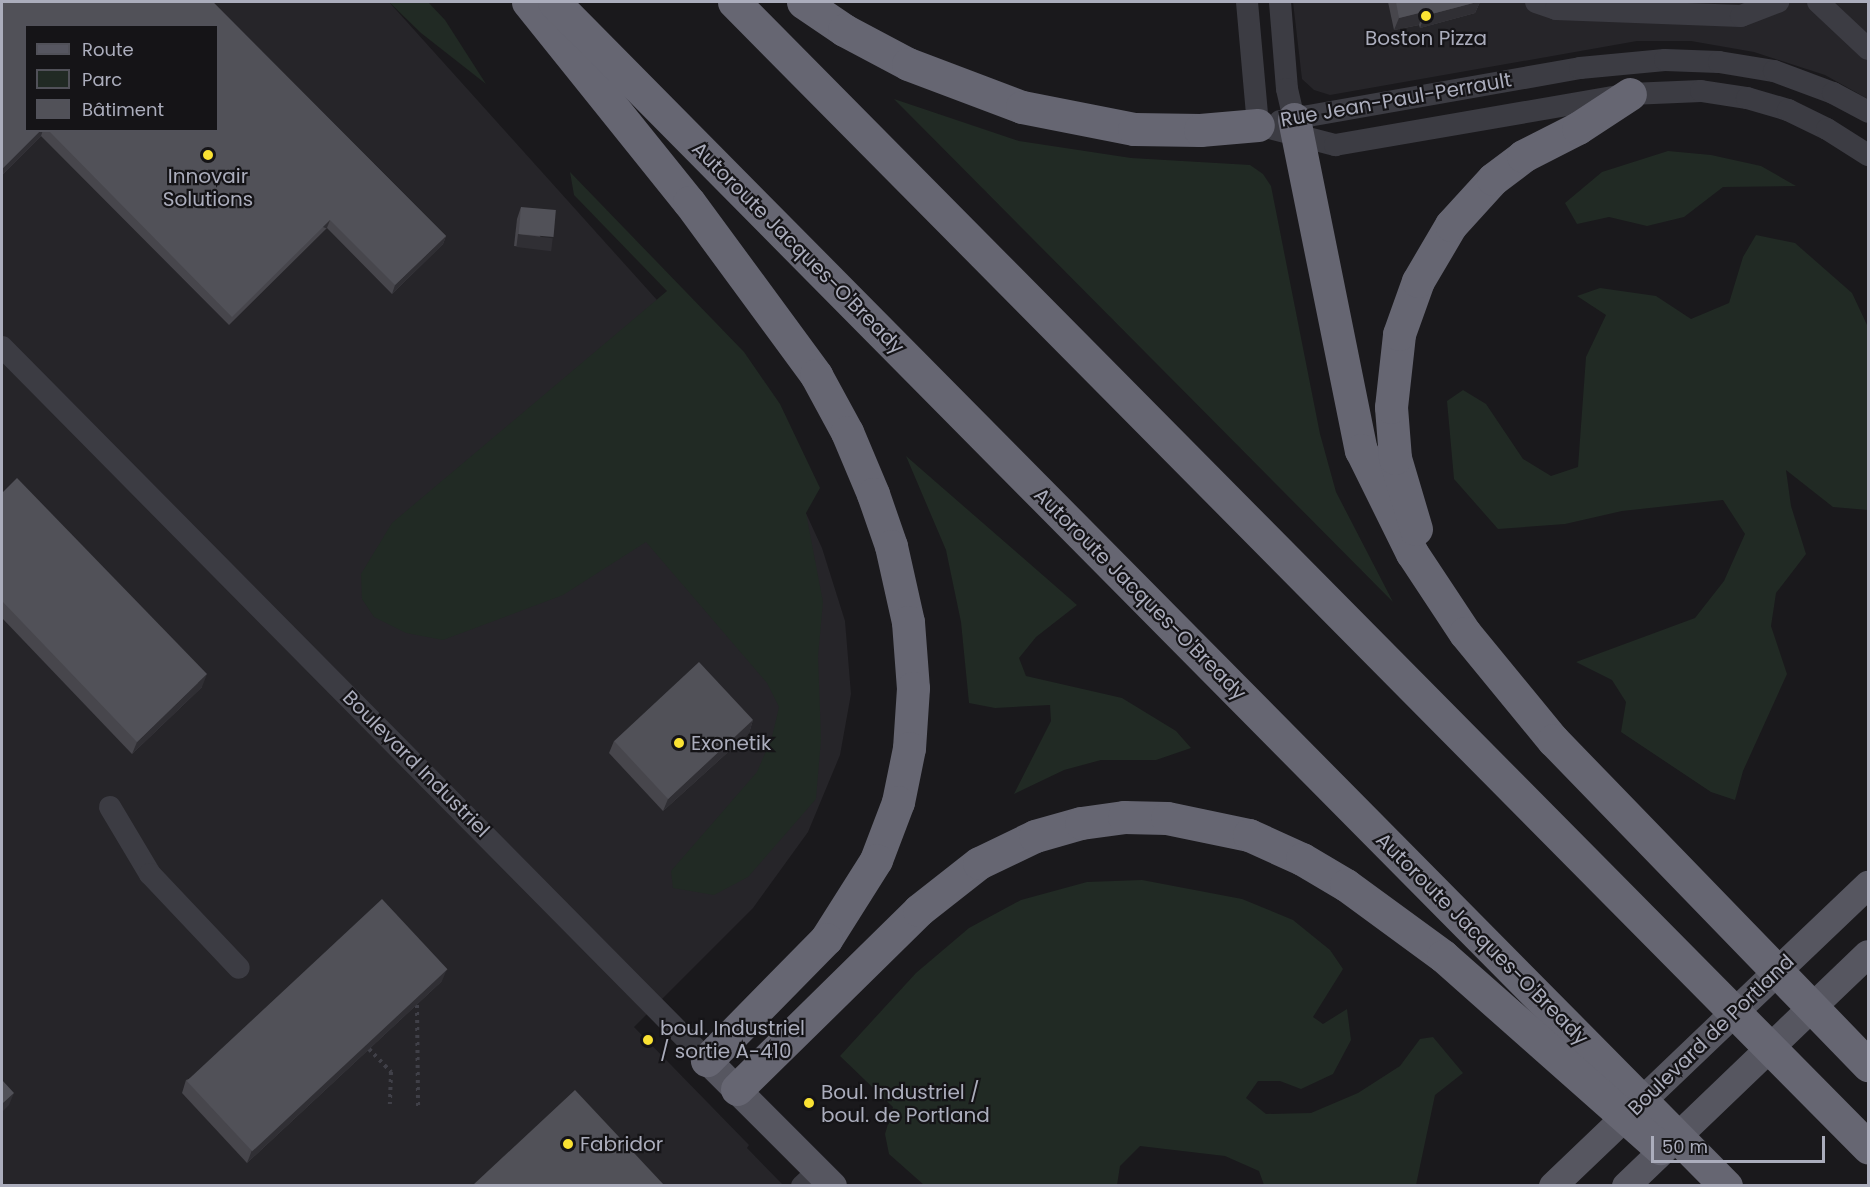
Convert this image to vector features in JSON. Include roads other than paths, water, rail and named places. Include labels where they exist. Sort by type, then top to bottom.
[{"type":"highway","points":[[528,2],[689,202],[816,375],[847,432],[876,503],[908,622],[913,688],[909,747],[898,802],[876,860],[826,939],[707,1060]]},
{"type":"highway","name":"Autoroute Jacques-O'Bready","points":[[554,2],[1726,1185]]},
{"type":"highway","points":[[734,2],[1869,1147]]},
{"type":"highway","points":[[803,2],[844,30],[908,64],[1022,107],[1134,129],[1200,130],[1258,125]]},
{"type":"highway","points":[[1465,633],[1420,540],[1395,458],[1391,389],[1404,316],[1438,244],[1486,185],[1523,156],[1578,128],[1630,94]]},
{"type":"highway","points":[[1296,127],[1323,276],[1366,465],[1412,553],[1465,633],[1567,756],[1869,1065]]},
{"type":"highway","points":[[737,1089],[919,910],[979,863],[1035,836],[1081,823],[1124,817],[1167,818],[1222,827],[1269,843],[1313,865],[1379,908],[1446,959],[1703,1185]]},
{"type":"main road","name":"Boulevard de Portland","points":[[1554,1185],[1869,885]]},
{"type":"main road","points":[[1629,1183],[1869,954]]},
{"type":"main road","name":"Boulevard Industriel","points":[[707,1060],[823,1182]]},
{"type":"street","points":[[1247,2],[1258,125]]},
{"type":"street","points":[[1280,2],[1287,89],[1296,127]]},
{"type":"street","points":[[1536,2],[1556,9],[1741,16],[1778,2]]},
{"type":"street","points":[[1818,2],[1869,49]]},
{"type":"street","name":"Rue Jean-Paul-Perrault","points":[[1258,125],[1296,127],[1580,68],[1665,60],[1719,62],[1774,71],[1833,93],[1869,112]]},
{"type":"street","name":"Rue Jean-Paul-Perrault","points":[[1296,127],[1335,146],[1630,94],[1701,91],[1762,101],[1813,121],[1869,155]]},
{"type":"street","name":"Boulevard Industriel","points":[[2,347],[707,1060]]},
{"type":"street","points":[[110,807],[150,874],[239,968]]},
{"type":"place","name":"Boston Pizza","points":[[1426,16]]},
{"type":"place","name":"Innovair Solutions","points":[[208,155]]},
{"type":"place","name":"Exonetik","points":[[679,743]]},
{"type":"place","name":"boul. Industriel / sortie A-410","points":[[648,1040]]},
{"type":"place","name":"Boul. Industriel / boul. de Portland","points":[[809,1103]]},
{"type":"place","name":"Fabridor","points":[[568,1144]]}]
